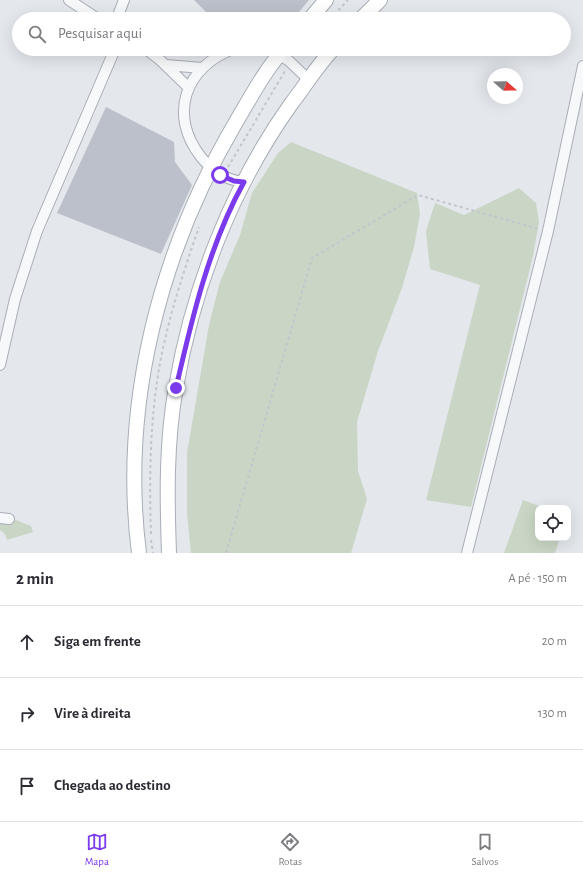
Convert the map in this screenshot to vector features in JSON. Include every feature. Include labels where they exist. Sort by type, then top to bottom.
[{"type":"street","points":[[70,0],[88,12]]},
{"type":"street","points":[[121,12],[124,0]]},
{"type":"street","points":[[316,12],[326,0]]},
{"type":"street","points":[[369,12],[380,0]]},
{"type":"street","points":[[0,365],[15,299],[37,231],[112,56]]},
{"type":"street","points":[[155,56],[189,88]]},
{"type":"street","points":[[219,56],[211,60],[202,68],[189,88],[184,106],[184,124],[191,144],[210,169],[234,181],[244,182]]},
{"type":"street","points":[[139,553],[135,505],[136,425],[150,338],[158,305],[184,228],[210,169],[274,56]]},
{"type":"street","points":[[283,56],[309,80]]},
{"type":"street","points":[[169,553],[168,462],[176,388],[196,303],[229,212],[244,182],[270,134],[328,56]]},
{"type":"street","points":[[166,65],[202,68]]},
{"type":"street","points":[[467,553],[548,231],[583,66]]},
{"type":"path","points":[[337,12],[348,0]]},
{"type":"path","points":[[226,553],[312,258],[418,196],[548,231]]},
{"type":"green space","points":[[291,142],[417,193],[420,214],[414,247],[402,288],[378,351],[357,422],[358,471],[367,499],[351,553],[191,553],[187,512],[187,453],[209,325],[220,282],[240,235],[252,193],[278,153]]},
{"type":"green space","points":[[519,188],[536,203],[539,222],[533,256],[471,507],[426,500],[480,285],[430,269],[426,231],[435,203],[464,215]]},
{"type":"green space","points":[[523,500],[536,505],[535,541],[559,541],[555,553],[504,553]]},
{"type":"green space","points":[[0,520],[16,520],[31,526],[33,532],[7,540],[5,534],[0,530]]},
{"type":"building","points":[[194,0],[309,0],[299,12],[206,12]]},
{"type":"building","points":[[106,107],[174,142],[175,162],[192,185],[161,254],[57,213]]},
{"type":"route","points":[[176,388],[194,310],[209,264],[235,198],[244,182],[234,181],[220,175]]}]
